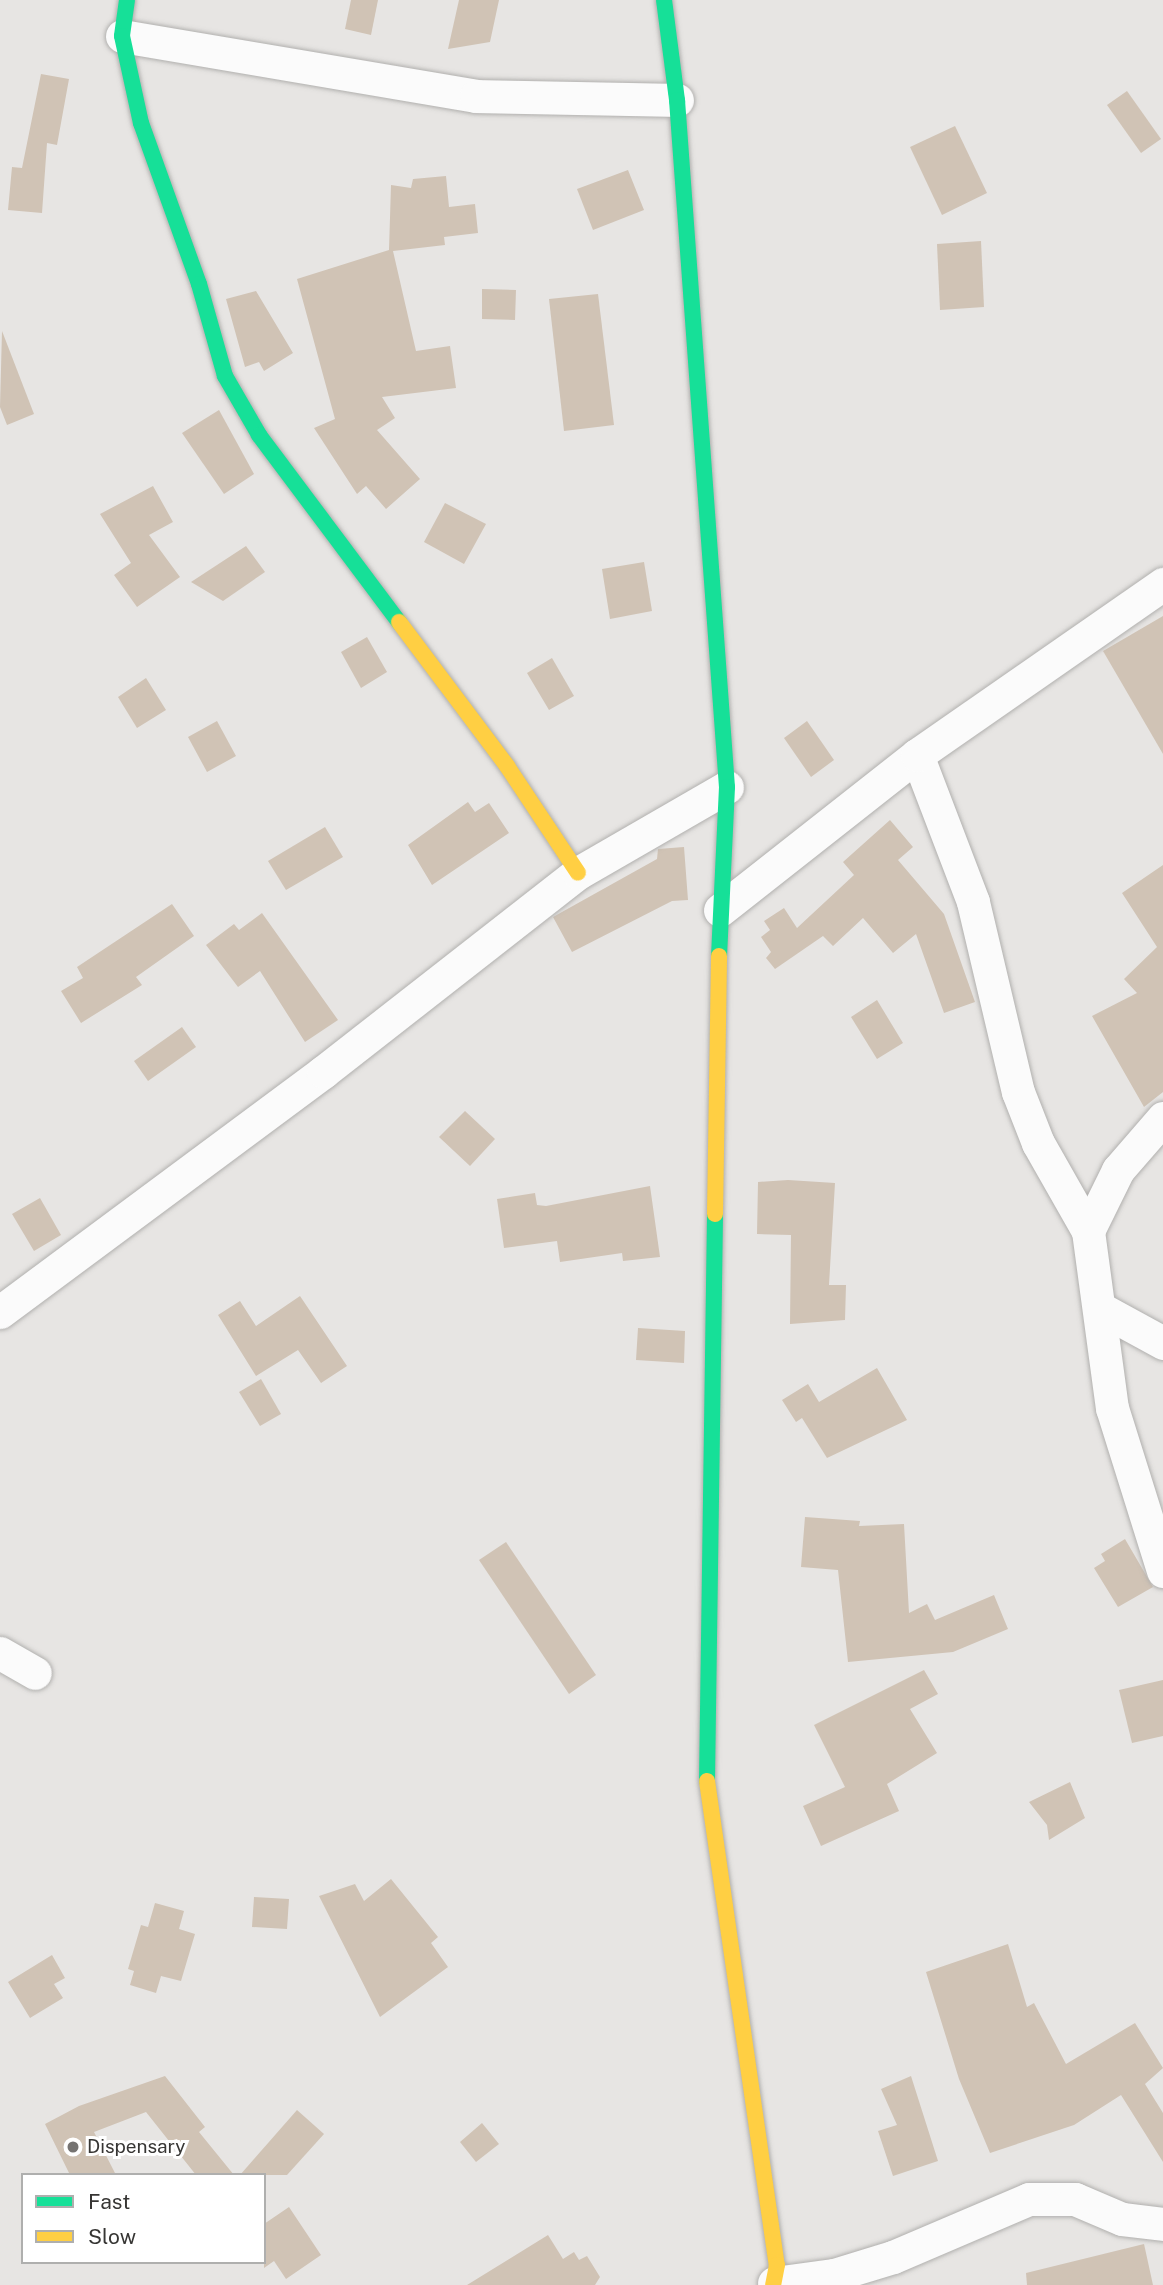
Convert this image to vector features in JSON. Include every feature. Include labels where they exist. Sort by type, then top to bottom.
[{"type":"street","points":[[127,0],[122,36],[141,122],[199,284],[225,376],[259,435],[507,765],[578,873]]},
{"type":"street","points":[[664,0],[677,100],[727,787],[720,910],[706,1774],[777,2265],[773,2284],[834,2275],[894,2257],[1038,2197],[1075,2199],[1122,2219],[1163,2224]]},
{"type":"street","points":[[122,36],[476,96],[677,100]]},
{"type":"street","points":[[720,910],[917,755],[1163,584]]},
{"type":"street","points":[[917,755],[973,902],[1018,1092],[1038,1143],[1088,1231],[1101,1309],[1112,1408],[1163,1571]]},
{"type":"street","points":[[0,1312],[323,1072],[578,873],[727,787]]},
{"type":"street","points":[[1088,1231],[1118,1170],[1163,1118]]},
{"type":"street","points":[[1101,1309],[1163,1343]]},
{"type":"street","points":[[0,1653],[35,1673]]},
{"type":"building","points":[[351,0],[378,0],[371,35],[345,29]]},
{"type":"building","points":[[459,0],[499,0],[490,42],[448,49]]},
{"type":"building","points":[[41,74],[69,79],[57,145],[47,143],[42,213],[8,210],[12,167],[22,168]]},
{"type":"building","points":[[1127,91],[1161,139],[1141,153],[1107,105]]},
{"type":"building","points":[[955,126],[987,193],[942,215],[910,147]]},
{"type":"building","points":[[628,170],[644,210],[593,230],[577,189]]},
{"type":"building","points":[[446,176],[449,207],[475,204],[478,233],[444,237],[445,245],[393,251],[416,351],[450,346],[456,388],[382,397],[395,418],[377,430],[420,479],[386,509],[366,486],[357,494],[314,428],[335,419],[297,279],[389,250],[391,185],[411,188],[413,179]]},
{"type":"building","points":[[981,241],[984,307],[940,310],[937,244]]},
{"type":"building","points":[[482,289],[516,290],[515,320],[482,319]]},
{"type":"building","points":[[256,291],[293,353],[264,371],[259,362],[245,367],[226,299]]},
{"type":"building","points":[[598,294],[614,425],[564,431],[549,299]]},
{"type":"building","points":[[2,331],[34,414],[7,425],[0,407]]},
{"type":"building","points":[[219,410],[254,474],[224,494],[182,433]]},
{"type":"building","points":[[153,486],[173,522],[149,535],[180,577],[137,607],[114,575],[131,563],[100,514]]},
{"type":"building","points":[[445,503],[486,524],[464,564],[424,542]]},
{"type":"building","points":[[246,546],[265,572],[223,601],[191,582]]},
{"type":"building","points":[[644,562],[652,611],[610,619],[602,569]]},
{"type":"building","points":[[1163,616],[1163,754],[1103,651]]},
{"type":"building","points":[[367,637],[387,672],[361,688],[341,652]]},
{"type":"building","points":[[552,658],[574,696],[549,710],[527,673]]},
{"type":"building","points":[[146,678],[166,710],[137,728],[118,697]]},
{"type":"building","points":[[217,721],[236,756],[207,772],[188,737]]},
{"type":"building","points":[[807,721],[834,760],[811,777],[784,738]]},
{"type":"building","points":[[468,802],[475,812],[489,803],[509,833],[432,885],[408,845]]},
{"type":"building","points":[[890,820],[913,847],[898,860],[944,914],[975,1002],[944,1013],[916,934],[893,953],[863,918],[833,946],[823,936],[775,969],[766,958],[771,952],[761,937],[770,930],[764,921],[784,908],[797,928],[854,875],[843,862]]},
{"type":"building","points":[[325,827],[343,857],[286,890],[268,861]]},
{"type":"building","points":[[684,847],[688,900],[672,901],[572,952],[553,917],[657,859],[658,849]]},
{"type":"building","points":[[1163,865],[1163,1092],[1144,1107],[1092,1016],[1137,993],[1124,979],[1157,947],[1122,893]]},
{"type":"building","points":[[172,904],[194,936],[136,977],[142,985],[81,1023],[61,991],[83,978],[77,967]]},
{"type":"building","points":[[262,913],[338,1020],[305,1042],[260,971],[238,987],[206,945],[234,924],[239,930]]},
{"type":"building","points":[[877,1000],[903,1043],[877,1059],[851,1017]]},
{"type":"building","points":[[182,1027],[196,1047],[148,1081],[134,1061]]},
{"type":"building","points":[[465,1111],[495,1139],[470,1166],[439,1137]]},
{"type":"building","points":[[788,1180],[835,1183],[829,1285],[846,1285],[845,1320],[790,1324],[791,1235],[757,1234],[758,1182]]},
{"type":"building","points":[[650,1186],[660,1257],[623,1261],[622,1253],[560,1262],[557,1241],[504,1248],[497,1199],[535,1193],[537,1205],[546,1206]]},
{"type":"building","points":[[40,1198],[61,1235],[34,1251],[12,1214]]},
{"type":"building","points":[[300,1296],[347,1366],[321,1383],[298,1350],[256,1376],[218,1315],[240,1301],[256,1326]]},
{"type":"building","points":[[638,1328],[685,1331],[684,1363],[636,1360]]},
{"type":"building","points":[[877,1368],[907,1420],[827,1458],[802,1418],[796,1422],[782,1400],[808,1384],[819,1402]]},
{"type":"building","points":[[261,1379],[281,1414],[260,1426],[239,1392]]},
{"type":"building","points":[[805,1517],[860,1521],[859,1526],[904,1524],[909,1613],[927,1604],[935,1620],[994,1595],[1008,1629],[953,1652],[848,1662],[838,1570],[801,1567]]},
{"type":"building","points":[[1125,1539],[1153,1587],[1118,1607],[1094,1568],[1105,1561],[1101,1554]]},
{"type":"building","points":[[506,1542],[596,1675],[569,1694],[479,1560]]},
{"type":"building","points":[[924,1670],[938,1694],[910,1709],[937,1753],[887,1784],[899,1811],[821,1846],[803,1806],[845,1787],[814,1725]]},
{"type":"building","points":[[1163,1680],[1163,1736],[1132,1743],[1119,1690]]},
{"type":"building","points":[[1070,1782],[1085,1818],[1049,1840],[1047,1825],[1029,1802]]},
{"type":"building","points":[[391,1879],[438,1937],[431,1943],[448,1967],[380,2017],[319,1896],[355,1884],[364,1901]]},
{"type":"building","points":[[254,1897],[289,1899],[287,1929],[252,1927]]},
{"type":"building","points":[[155,1903],[184,1911],[179,1929],[195,1934],[181,1981],[161,1976],[156,1993],[130,1985],[134,1971],[128,1969],[141,1925],[148,1927]]},
{"type":"building","points":[[1008,1944],[1027,2007],[1034,2003],[1066,2064],[1135,2023],[1163,2068],[1145,2084],[1163,2113],[1163,2162],[1121,2095],[1074,2125],[990,2153],[959,2079],[926,1972]]},
{"type":"building","points":[[52,1955],[65,1978],[54,1984],[63,1998],[30,2018],[8,1982]]},
{"type":"building","points":[[165,2076],[205,2127],[199,2132],[232,2173],[194,2173],[146,2112],[94,2132],[115,2173],[69,2173],[45,2124],[79,2106]]},
{"type":"building","points":[[911,2076],[938,2161],[893,2176],[878,2131],[897,2125],[881,2089]]},
{"type":"building","points":[[297,2110],[324,2134],[287,2175],[242,2173]]},
{"type":"building","points":[[482,2123],[499,2144],[476,2162],[460,2142]]},
{"type":"building","points":[[289,2207],[321,2255],[286,2279],[274,2261],[264,2268],[266,2223]]},
{"type":"building","points":[[548,2235],[563,2259],[574,2252],[579,2260],[587,2256],[600,2277],[595,2285],[467,2285]]},
{"type":"building","points":[[1144,2244],[1153,2285],[1027,2285],[1026,2273]]},
{"type":"traffic: fast","points":[[127,0],[122,36],[141,123],[199,284],[225,376],[259,435],[399,622]]},
{"type":"traffic: fast","points":[[664,0],[677,100],[727,787],[719,956]]},
{"type":"traffic: fast","points":[[707,1781],[715,1214]]},
{"type":"traffic: slow","points":[[399,622],[507,766],[578,873]]},
{"type":"traffic: slow","points":[[715,1214],[719,956]]},
{"type":"traffic: slow","points":[[707,1781],[777,2265],[773,2285]]},
{"type":"place","name":"Dispensary","points":[[73,2147]]}]
